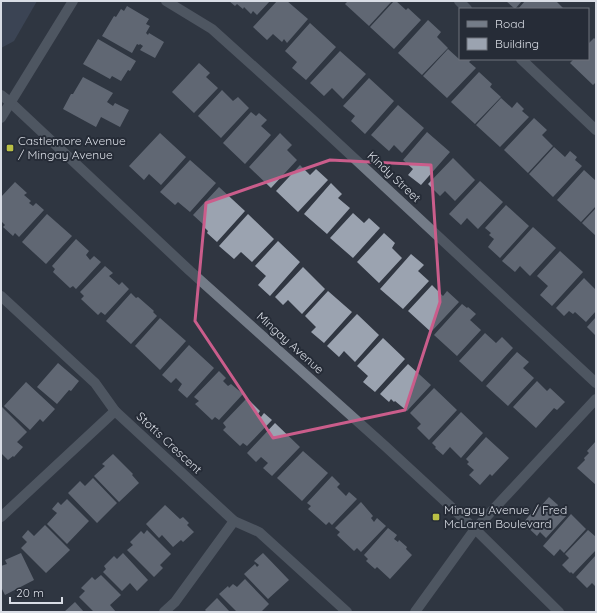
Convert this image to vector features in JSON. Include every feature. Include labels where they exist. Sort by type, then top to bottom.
[{"type":"street","points":[[1,118],[72,1]]},
{"type":"street","name":"Kindy Street","points":[[166,1],[212,29],[319,125],[596,383]]},
{"type":"street","points":[[522,60],[596,130]]},
{"type":"street","name":"Mingay Avenue","points":[[1,95],[190,271],[386,446],[475,529],[559,612]]},
{"type":"street","name":"Stotts Crescent","points":[[1,296],[95,383],[115,411],[234,521],[259,532],[347,612]]},
{"type":"street","points":[[415,612],[475,529],[596,400]]},
{"type":"street","points":[[1,517],[115,411]]},
{"type":"street","points":[[164,612],[175,602],[234,521]]},
{"type":"highlighted area","points":[[330,160],[431,165],[440,302],[405,410],[273,438],[195,321],[206,203]]},
{"type":"shaded area","points":[[1,1],[37,1],[14,41],[1,48]]},
{"type":"building","points":[[229,1],[270,1],[257,15],[253,11],[251,14],[244,7],[243,9],[237,4],[235,6]]},
{"type":"building","points":[[277,1],[287,1],[308,19],[287,43],[284,39],[282,42],[273,34],[267,40],[253,27]]},
{"type":"building","points":[[348,1],[392,1],[369,26],[345,4]]},
{"type":"building","points":[[394,1],[406,10],[408,8],[421,20],[394,49],[370,27]]},
{"type":"building","points":[[506,1],[522,1],[516,8]]},
{"type":"building","points":[[525,1],[556,1],[563,8],[519,8]]},
{"type":"building","points":[[127,6],[149,19],[146,24],[150,26],[146,33],[148,35],[149,33],[164,42],[155,58],[140,50],[143,46],[140,44],[137,44],[132,53],[102,36],[114,16],[116,17],[121,9],[124,11]]},
{"type":"building","points":[[428,20],[441,32],[437,37],[448,48],[422,75],[398,53]]},
{"type":"building","points":[[310,23],[336,47],[306,80],[292,68],[297,62],[285,51]]},
{"type":"building","points":[[594,38],[596,40],[596,82],[593,85],[570,63],[573,60],[589,60],[589,43]]},
{"type":"building","points":[[98,39],[136,61],[121,81],[112,76],[110,79],[83,64]]},
{"type":"building","points":[[448,49],[459,60],[471,60],[469,62],[476,68],[447,98],[423,76]]},
{"type":"building","points":[[340,51],[366,74],[343,99],[332,88],[324,96],[310,83]]},
{"type":"building","points":[[199,63],[210,73],[206,77],[218,88],[194,113],[172,92]]},
{"type":"building","points":[[479,72],[492,84],[490,87],[501,97],[475,124],[451,102]]},
{"type":"building","points":[[83,77],[113,93],[107,102],[113,106],[115,103],[129,110],[120,127],[101,117],[96,127],[63,109]]},
{"type":"building","points":[[369,78],[394,101],[365,134],[351,121],[355,116],[343,106]]},
{"type":"building","points":[[222,90],[233,101],[238,97],[249,108],[221,138],[198,116]]},
{"type":"building","points":[[501,98],[512,108],[517,102],[524,109],[522,111],[529,117],[500,147],[476,125]]},
{"type":"building","points":[[398,105],[424,128],[402,153],[394,145],[389,151],[371,135]]},
{"type":"building","points":[[251,112],[256,116],[259,113],[267,120],[261,126],[271,135],[245,164],[223,143]]},
{"type":"building","points":[[534,118],[547,130],[542,135],[553,146],[528,173],[504,150]]},
{"type":"building","points":[[427,132],[450,152],[421,185],[408,175],[413,169],[403,160]]},
{"type":"building","points":[[160,133],[186,157],[161,185],[149,174],[144,180],[129,166]]},
{"type":"building","points":[[280,133],[292,145],[287,150],[297,160],[271,188],[249,167]]},
{"type":"building","points":[[554,147],[565,157],[570,151],[577,157],[575,160],[582,166],[553,197],[529,174]]},
{"type":"building","points":[[453,158],[475,180],[455,201],[445,191],[440,196],[428,184]]},
{"type":"building","points":[[190,160],[216,183],[190,212],[178,202],[175,205],[160,192]]},
{"type":"building","points":[[300,165],[310,175],[316,169],[328,180],[298,212],[276,191]]},
{"type":"building","points":[[584,170],[596,181],[596,206],[581,222],[557,200]]},
{"type":"building","points":[[480,181],[503,202],[478,229],[467,218],[461,225],[449,214]]},
{"type":"building","points":[[15,182],[27,193],[24,195],[31,201],[29,203],[33,206],[36,203],[44,210],[19,237],[15,233],[13,236],[3,227],[5,225],[1,221],[1,197]]},
{"type":"building","points":[[331,183],[342,194],[338,198],[350,208],[327,234],[304,214]]},
{"type":"building","points":[[219,187],[245,211],[217,242],[207,233],[208,231],[203,226],[204,225],[193,215]]},
{"type":"building","points":[[506,205],[529,226],[500,258],[488,247],[494,239],[489,235],[491,233],[485,228]]},
{"type":"building","points":[[596,208],[596,236],[582,223]]},
{"type":"building","points":[[353,213],[364,223],[369,218],[380,228],[353,258],[330,238]]},
{"type":"building","points":[[47,214],[72,236],[46,264],[22,242]]},
{"type":"building","points":[[248,214],[274,239],[252,262],[241,252],[234,259],[219,246]]},
{"type":"building","points":[[533,227],[556,248],[530,276],[520,266],[515,272],[502,261]]},
{"type":"building","points":[[384,233],[395,243],[392,248],[402,258],[379,283],[357,262]]},
{"type":"building","points":[[76,239],[89,251],[86,255],[90,260],[94,256],[101,262],[76,289],[73,286],[70,288],[53,272],[55,269],[52,266]]},
{"type":"building","points":[[278,241],[300,262],[270,296],[258,285],[266,276],[255,266]]},
{"type":"building","points":[[560,251],[583,272],[552,306],[540,295],[548,286],[537,276]]},
{"type":"building","points":[[411,254],[424,265],[418,271],[429,281],[403,309],[380,289]]},
{"type":"building","points":[[105,266],[113,273],[109,276],[119,285],[122,282],[129,289],[105,315],[101,312],[98,315],[81,299],[84,296],[80,292]]},
{"type":"building","points":[[303,267],[325,289],[302,314],[288,300],[283,305],[275,297]]},
{"type":"building","points":[[584,278],[596,290],[596,311],[586,322],[575,312],[573,314],[569,311],[564,316],[556,308]]},
{"type":"building","points":[[432,285],[443,296],[447,291],[459,302],[431,332],[408,311]]},
{"type":"building","points":[[328,291],[352,312],[324,343],[311,332],[316,327],[305,316]]},
{"type":"building","points":[[131,293],[154,311],[153,312],[157,316],[131,344],[106,321]]},
{"type":"building","points":[[462,304],[476,314],[470,320],[481,330],[457,356],[434,335]]},
{"type":"building","points":[[357,314],[379,335],[355,362],[344,351],[339,357],[327,346]]},
{"type":"building","points":[[596,317],[596,336],[587,327]]},
{"type":"building","points":[[160,318],[186,341],[160,370],[135,346]]},
{"type":"building","points":[[485,333],[496,343],[502,337],[513,348],[482,382],[459,361]]},
{"type":"building","points":[[383,338],[405,359],[375,392],[363,382],[368,376],[357,366]]},
{"type":"building","points":[[189,345],[214,368],[187,398],[178,390],[182,384],[176,378],[171,383],[162,375]]},
{"type":"building","points":[[517,352],[529,362],[523,368],[534,378],[508,406],[486,386]]},
{"type":"building","points":[[58,363],[79,381],[57,404],[37,387]]},
{"type":"building","points":[[408,364],[431,385],[407,411],[395,401],[394,402],[391,399],[389,402],[380,394]]},
{"type":"building","points":[[219,371],[226,378],[223,381],[228,386],[231,384],[243,394],[219,420],[215,417],[212,420],[195,404],[199,401],[194,397]]},
{"type":"building","points":[[537,381],[547,391],[550,388],[565,402],[557,410],[554,408],[536,428],[513,407]]},
{"type":"building","points":[[26,382],[55,409],[43,422],[40,419],[30,430],[4,406]]},
{"type":"building","points":[[434,388],[457,410],[429,440],[417,428],[421,424],[410,413]]},
{"type":"building","points":[[247,398],[260,411],[258,414],[261,417],[264,413],[272,420],[247,446],[243,443],[240,446],[223,430],[226,427],[223,423]]},
{"type":"building","points":[[2,407],[27,432],[17,442],[23,447],[14,457],[13,456],[8,460],[1,453]]},
{"type":"building","points":[[461,412],[483,433],[461,458],[450,447],[443,455],[432,443]]},
{"type":"building","points":[[275,423],[300,447],[272,476],[263,468],[268,463],[261,457],[256,462],[247,453]]},
{"type":"building","points":[[486,437],[509,458],[492,476],[490,474],[480,485],[469,475],[474,470],[467,464],[469,462],[466,459]]},
{"type":"building","points":[[596,441],[596,485],[577,468],[585,460],[584,458],[589,453],[587,451]]},
{"type":"building","points":[[303,451],[328,473],[302,501],[277,478]]},
{"type":"building","points":[[113,454],[133,474],[132,475],[139,483],[119,502],[94,476],[105,466],[102,464]]},
{"type":"building","points":[[332,476],[340,484],[337,487],[346,496],[349,492],[357,499],[332,525],[329,522],[326,525],[308,509],[311,506],[307,503]]},
{"type":"building","points":[[93,478],[117,503],[97,523],[68,493],[80,481],[85,486]]},
{"type":"building","points":[[549,497],[558,505],[557,507],[567,515],[546,538],[540,532],[537,536],[523,523],[538,505],[540,507]]},
{"type":"building","points":[[67,499],[89,521],[67,544],[47,524],[57,513],[52,509],[58,502],[61,505]]},
{"type":"building","points":[[361,502],[373,516],[371,518],[374,522],[377,518],[386,526],[361,552],[357,548],[354,551],[337,535],[340,532],[335,528]]},
{"type":"building","points":[[165,505],[180,519],[183,517],[189,523],[187,525],[194,532],[183,542],[181,540],[173,547],[162,535],[159,538],[146,524]]},
{"type":"building","points":[[571,514],[586,529],[564,553],[560,549],[554,556],[543,546]]},
{"type":"building","points":[[45,525],[70,550],[46,573],[21,548],[27,542],[22,537],[28,530],[34,536]]},
{"type":"building","points":[[388,528],[397,535],[394,539],[398,542],[399,540],[407,547],[406,549],[412,555],[390,579],[377,567],[375,569],[366,561],[368,559],[364,555]]},
{"type":"building","points":[[147,530],[171,554],[160,565],[163,568],[154,577],[127,550],[133,545],[130,542],[141,531],[144,534]]},
{"type":"building","points":[[588,530],[596,537],[596,550],[573,574],[571,572],[570,573],[562,565],[569,558],[565,554]]},
{"type":"building","points":[[21,553],[34,580],[5,595],[1,587],[1,566],[7,564],[5,560]]},
{"type":"building","points":[[123,553],[148,580],[137,591],[130,583],[122,591],[103,572],[106,569],[104,566],[114,556],[117,559]]},
{"type":"building","points":[[263,553],[289,580],[268,599],[244,574],[255,564],[257,567],[259,565],[254,561]]},
{"type":"building","points":[[596,555],[596,587],[592,583],[587,588],[576,577]]},
{"type":"building","points":[[101,575],[121,595],[110,605],[116,612],[94,612],[79,597],[85,591],[81,588],[92,577],[95,580]]},
{"type":"building","points":[[245,579],[269,604],[261,612],[237,612],[219,594],[228,586],[229,588],[233,584],[237,587]]},
{"type":"building","points":[[217,598],[230,612],[207,612],[205,610]]},
{"type":"building","points":[[75,602],[84,612],[64,612]]},
{"type":"place","name":"Castlemore Avenue / Mingay Avenue","points":[[10,148]]},
{"type":"place","name":"Mingay Avenue / Fred McLaren Boulevard","points":[[436,517]]}]
